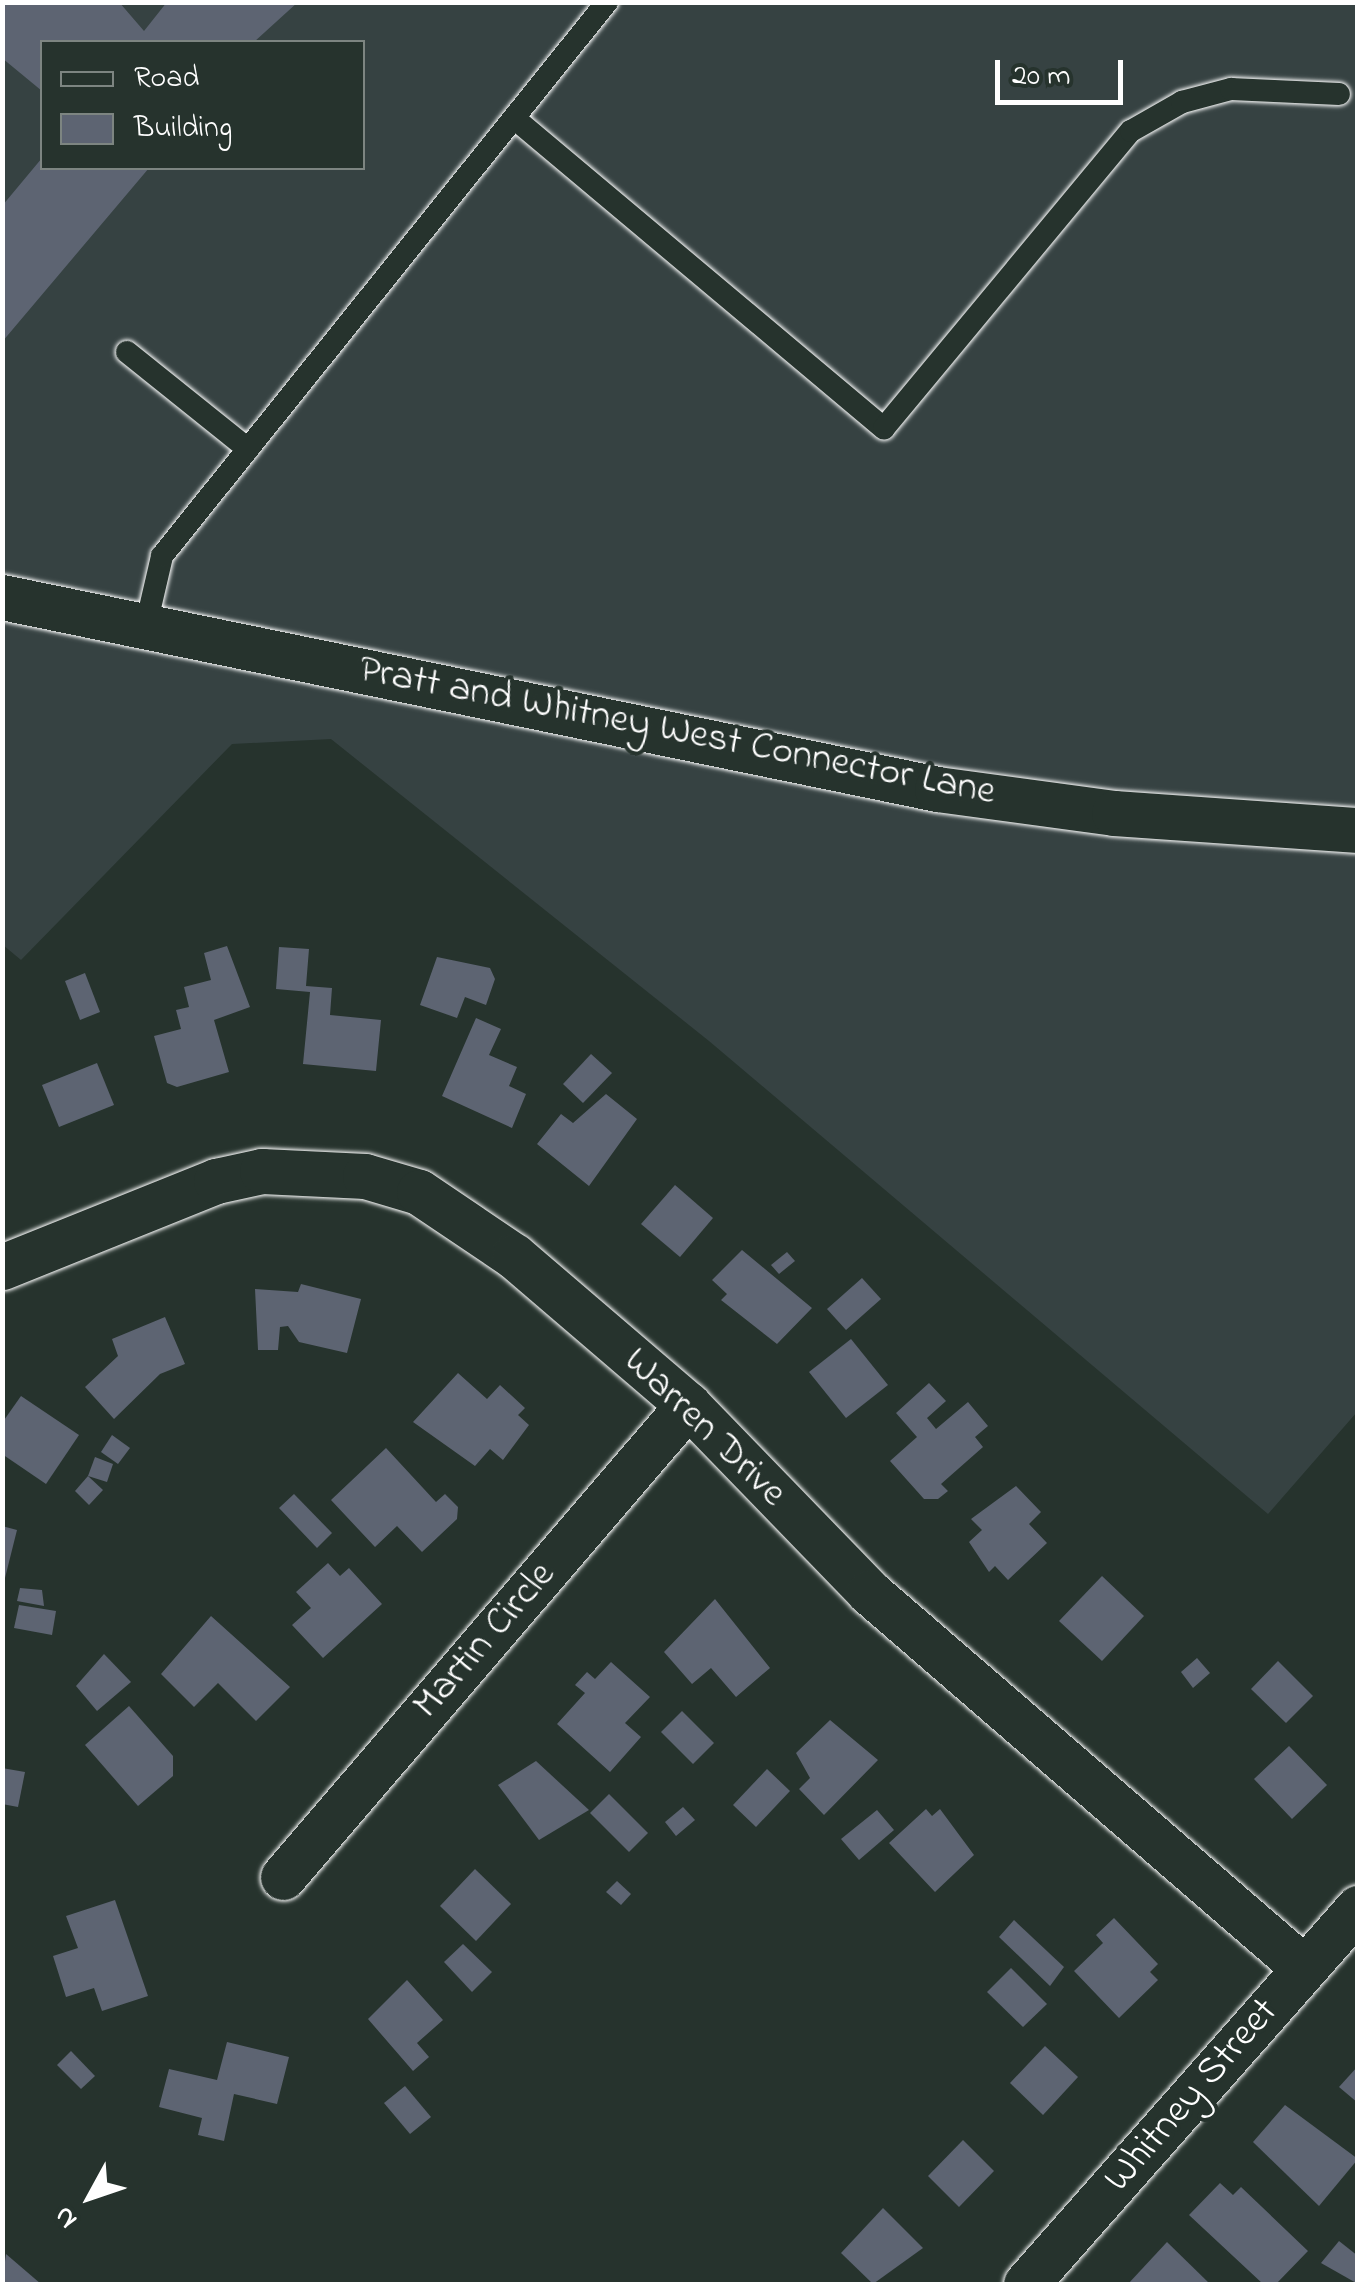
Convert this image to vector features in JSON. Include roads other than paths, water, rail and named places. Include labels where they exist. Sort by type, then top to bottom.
[{"type":"street","name":"Pratt and Whitney West Connector Lane","points":[[2,597],[937,789],[1114,813],[1358,830]]},
{"type":"street","name":"Warren Drive","points":[[2,1268],[216,1181],[262,1172],[365,1176],[418,1192],[468,1222],[688,1405],[869,1592],[1304,1968]]},
{"type":"street","name":"Martin Circle","points":[[283,1877],[688,1405]]},
{"type":"street","name":"Whitney Street","points":[[1026,2284],[1358,1908]]},
{"type":"lane","points":[[146,625],[162,556],[607,2]]},
{"type":"lane","points":[[514,118],[884,428],[1132,131],[1182,102],[1231,89],[1338,94]]},
{"type":"lane","points":[[127,352],[248,449]]}]
